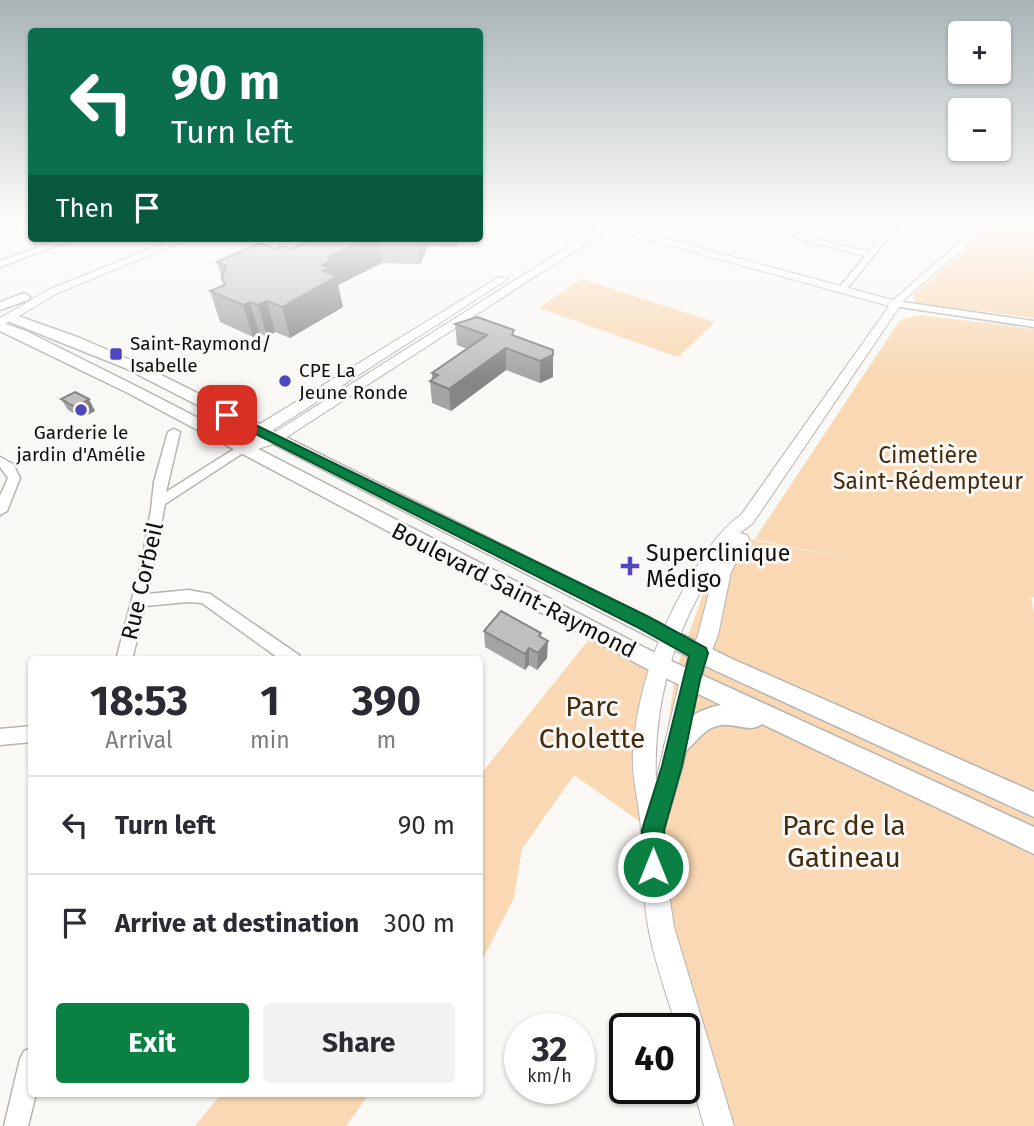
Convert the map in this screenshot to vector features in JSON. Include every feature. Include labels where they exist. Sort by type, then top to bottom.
[{"type":"main road","points":[[1,317],[24,297]]},
{"type":"main road","name":"Boulevard Saint-Raymond","points":[[1,317],[101,352],[699,653],[1034,805]]},
{"type":"main road","name":"Boulevard Saint-Raymond","points":[[1,317],[21,334],[659,665],[1034,841]]},
{"type":"main road","points":[[0,335],[21,334]]},
{"type":"main road","points":[[676,746],[700,720],[720,713],[747,717],[798,732]]},
{"type":"street","points":[[24,297],[80,275]]},
{"type":"street","points":[[1,317],[95,275]]},
{"type":"street","points":[[266,435],[512,275]]},
{"type":"street","points":[[243,449],[528,275]]},
{"type":"street","points":[[790,275],[896,303],[1034,324]]},
{"type":"street","points":[[842,289],[854,275]]},
{"type":"street","points":[[719,1126],[661,927],[653,867],[653,830],[645,781],[645,752],[646,724],[659,665],[685,598],[736,526],[747,519],[896,303],[929,275]]},
{"type":"street","name":"Rue Corbeil","points":[[125,656],[159,502],[160,482],[174,432]]},
{"type":"street","name":"Rue Corbeil","points":[[159,502],[243,449]]},
{"type":"street","points":[[0,461],[9,467],[14,478],[0,511]]},
{"type":"street","points":[[653,830],[676,746],[690,680],[708,635],[722,572],[746,530],[747,519]]},
{"type":"street","points":[[139,601],[188,596],[205,598],[287,656]]},
{"type":"street","points":[[0,737],[28,734]]},
{"type":"street","points":[[16,1126],[28,1076]]},
{"type":"green space","points":[[938,275],[1034,275],[1034,318],[917,303],[913,295]]},
{"type":"green space","points":[[581,279],[715,322],[678,357],[539,308]]},
{"type":"green space","name":"Parc de la Gatineau","points":[[920,315],[1034,329],[1034,597],[1031,597],[1034,614],[1034,1126],[707,1126],[700,1088],[700,1013],[686,1013],[653,831],[574,775],[522,849],[514,898],[483,958],[483,771],[595,632],[659,665],[653,828],[676,670],[711,572],[730,535],[874,564],[755,539],[900,320]]},
{"type":"green space","points":[[219,1097],[367,1097],[346,1126],[195,1126]]},
{"type":"building","points":[[223,275],[337,276],[282,307],[267,301],[258,305],[250,302],[243,305],[210,291],[225,285]]},
{"type":"building","points":[[477,317],[514,330],[512,335],[553,350],[553,355],[540,361],[506,348],[449,389],[430,381],[438,375],[432,373],[487,335],[455,324]]},
{"type":"building","points":[[75,392],[89,399],[75,407],[61,399]]},
{"type":"building","points":[[501,611],[541,633],[539,636],[548,641],[538,653],[529,648],[525,654],[484,631]]},
{"type":"place","name":"Saint-Raymond/ Isabelle","points":[[116,354]]},
{"type":"place","name":"CPE La Jeune Ronde","points":[[285,381]]},
{"type":"place","name":"Garderie le jardin d'Amélie","points":[[81,410]]},
{"type":"place","name":"Superclinique Médigo","points":[[630,566]]},
{"type":"route","points":[[227,415],[641,621],[699,653],[690,680],[672,766],[653,830],[653,867]]},
{"type":"park label","name":"Cimetière Saint-Rédempteur","points":[[928,468]]},
{"type":"park label","name":"Parc Cholette","points":[[592,722]]}]
